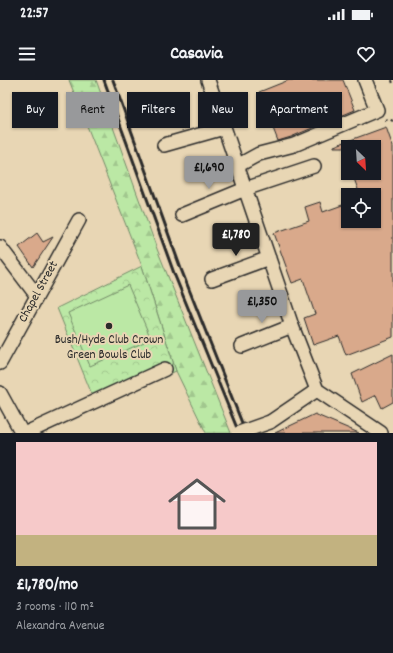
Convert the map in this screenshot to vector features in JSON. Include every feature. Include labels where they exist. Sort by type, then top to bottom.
[{"type":"street","points":[[208,80],[212,92]]},
{"type":"street","points":[[237,166],[259,154],[294,145],[377,110],[365,80]]},
{"type":"street","points":[[164,145],[224,128],[292,326],[317,390],[381,433]]},
{"type":"street","points":[[182,215],[245,189],[314,166]]},
{"type":"street","name":"Chapel Street","points":[[0,364],[79,220]]},
{"type":"street","points":[[0,247],[37,296]]},
{"type":"street","points":[[212,279],[268,258]]},
{"type":"street","points":[[242,346],[292,326]]},
{"type":"street","points":[[26,433],[165,369]]},
{"type":"street","points":[[239,433],[270,422],[317,390]]},
{"type":"street","points":[[0,393],[22,433]]},
{"type":"path","points":[[392,80],[393,84]]},
{"type":"path","points":[[389,118],[393,121]]},
{"type":"green space","points":[[69,80],[96,80],[100,92],[74,92]]},
{"type":"green space","points":[[88,128],[113,128],[157,249],[231,433],[206,433],[176,371],[142,266]]},
{"type":"green space","points":[[142,266],[176,371],[97,407],[57,308]]},
{"type":"green space","name":"Bush/Hyde Club Crown Green Bowls Club","points":[[128,285],[151,339],[90,366],[68,313]]},
{"type":"building","points":[[289,80],[343,80],[355,110],[342,115],[342,92],[259,92]]},
{"type":"building","points":[[386,127],[393,147],[393,337],[346,355],[339,336],[313,345],[304,318],[315,314],[303,279],[292,283],[274,233],[309,221],[305,207],[320,202],[323,212],[341,206],[341,228],[381,228],[381,188],[357,188],[355,180],[381,180],[381,140],[350,140]]},
{"type":"building","points":[[273,128],[312,128],[291,137],[278,141]]},
{"type":"building","points":[[341,143],[341,147],[334,146]]},
{"type":"building","points":[[37,233],[43,242],[53,237],[33,267],[19,247]]},
{"type":"building","points":[[393,354],[393,402],[382,408],[376,395],[362,402],[352,374]]},
{"type":"building","points":[[315,414],[319,416],[359,433],[275,433]]},
{"type":"railway","points":[[104,80],[175,276],[239,433]]},
{"type":"railway","points":[[113,80],[181,269],[246,433]]},
{"type":"place","name":"Bush/Hyde Club Crown Green Bowls Club","points":[[109,326]]}]
